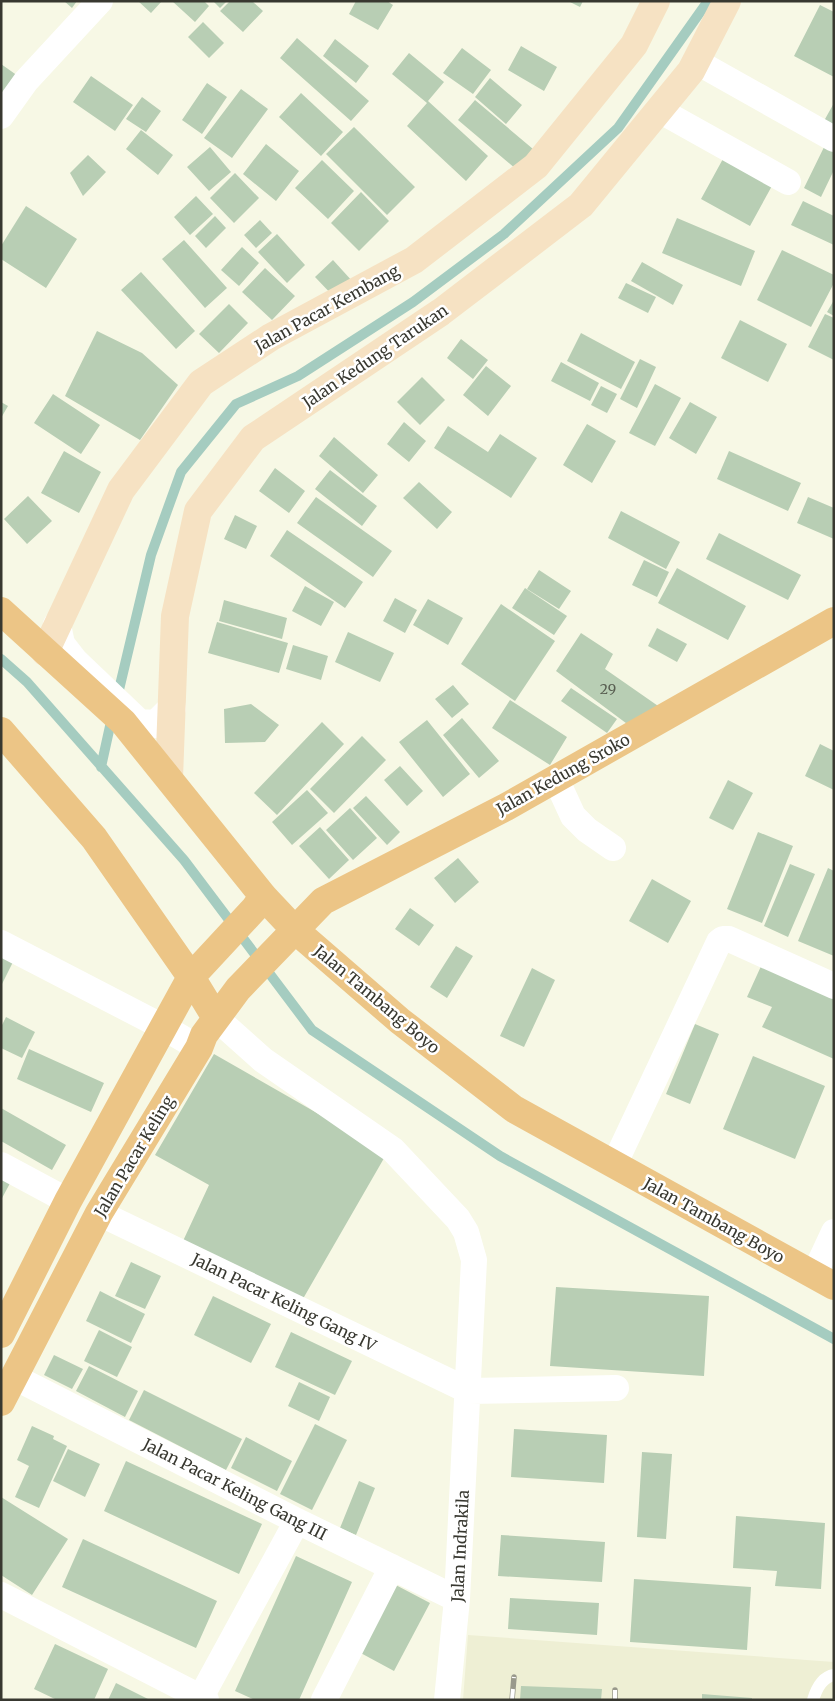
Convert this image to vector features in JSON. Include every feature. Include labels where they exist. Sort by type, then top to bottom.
[{"type":"main road","name":"Jalan Pacar Kembang","points":[[61,660],[57,625],[121,490],[201,383],[271,337],[414,260],[536,166],[634,45],[656,1]]},
{"type":"main road","name":"Jalan Kedung Tarukan","points":[[169,778],[175,616],[198,511],[253,438],[441,312],[581,205],[697,62],[727,1]]},
{"type":"main road","name":"Jalan Tambang Boyo","points":[[1,611],[126,716],[259,902],[292,933],[400,1021],[514,1110],[824,1281]]},
{"type":"main road","name":"Jalan Kedung Sroko","points":[[292,933],[323,901],[556,779],[834,621]]},
{"type":"main road","points":[[1,731],[94,838],[191,978],[216,1018]]},
{"type":"main road","name":"Jalan Pacar Keling","points":[[1,1334],[68,1201],[191,978],[259,902]]},
{"type":"main road","name":"Jalan Pacar Keling","points":[[1,1402],[99,1213],[199,1048],[204,1035],[242,985],[292,933]]},
{"type":"street","points":[[1,116],[26,81],[100,1]]},
{"type":"street","points":[[697,62],[834,139]]},
{"type":"street","points":[[659,110],[788,182]]},
{"type":"street","points":[[126,716],[139,723],[156,724],[172,708]]},
{"type":"street","points":[[556,779],[573,816],[587,830],[613,848]]},
{"type":"street","points":[[614,1165],[719,942],[723,939],[729,939],[834,986]]},
{"type":"street","points":[[1,943],[163,1027],[199,1048]]},
{"type":"street","name":"Jalan Indrakila","points":[[216,1018],[263,1060],[393,1150],[458,1219],[466,1232],[474,1260],[469,1391],[457,1598],[447,1700]]},
{"type":"street","points":[[1,1165],[68,1201]]},
{"type":"street","name":"Jalan Pacar Keling Gang IV","points":[[99,1213],[469,1391]]},
{"type":"street","points":[[824,1281],[834,1232]]},
{"type":"street","name":"Jalan Pacar Keling Gang III","points":[[14,1377],[297,1521],[457,1598]]},
{"type":"street","points":[[469,1391],[616,1388]]},
{"type":"street","points":[[1,1596],[203,1699],[297,1521]]},
{"type":"street","points":[[324,1700],[392,1567]]},
{"type":"lane","points":[[813,1700],[818,1686],[834,1675]]},
{"type":"shaded area","points":[[468,1635],[834,1662],[834,1700],[463,1700]]},
{"type":"building","points":[[64,1],[77,1],[72,8]]},
{"type":"building","points":[[138,1],[162,1],[151,13]]},
{"type":"building","points":[[172,1],[204,1],[209,6],[195,22]]},
{"type":"building","points":[[213,1],[227,1],[220,8]]},
{"type":"building","points":[[230,1],[252,1],[263,11],[243,32],[220,11]]},
{"type":"building","points":[[356,1],[387,1],[393,5],[378,30],[349,14]]},
{"type":"building","points":[[568,1],[583,1],[580,7]]},
{"type":"building","points":[[820,5],[834,12],[834,77],[794,56]]},
{"type":"building","points":[[203,22],[224,43],[209,58],[188,37]]},
{"type":"building","points":[[297,38],[369,101],[351,121],[280,58]]},
{"type":"building","points":[[335,39],[369,66],[356,83],[323,56]]},
{"type":"building","points":[[521,46],[557,67],[544,91],[508,70]]},
{"type":"building","points":[[462,48],[491,70],[473,94],[443,73]]},
{"type":"building","points":[[409,53],[444,82],[428,101],[488,156],[466,181],[407,126],[427,103],[392,74]]},
{"type":"building","points":[[1,64],[18,76],[1,100]]},
{"type":"building","points":[[91,76],[133,105],[115,131],[73,102]]},
{"type":"building","points":[[490,78],[522,105],[506,124],[475,97]]},
{"type":"building","points":[[207,83],[227,97],[202,134],[182,120]]},
{"type":"building","points":[[241,89],[268,109],[232,158],[204,138]]},
{"type":"building","points":[[301,93],[343,132],[321,156],[279,117]]},
{"type":"building","points":[[142,97],[161,111],[146,132],[126,119]]},
{"type":"building","points":[[475,100],[533,149],[516,169],[458,120]]},
{"type":"building","points":[[834,103],[834,136],[820,128]]},
{"type":"building","points":[[354,127],[415,187],[387,215],[326,154]]},
{"type":"building","points":[[141,130],[173,155],[158,175],[126,149]]},
{"type":"building","points":[[827,141],[834,144],[834,170],[821,197],[804,188]]},
{"type":"building","points":[[266,144],[299,171],[276,201],[243,174]]},
{"type":"building","points":[[210,147],[231,172],[209,191],[187,167]]},
{"type":"building","points":[[88,155],[106,172],[83,196],[70,173]]},
{"type":"building","points":[[724,157],[773,184],[750,226],[701,199]]},
{"type":"building","points":[[322,160],[354,191],[328,219],[295,188]]},
{"type":"building","points":[[235,173],[259,198],[234,223],[210,198]]},
{"type":"building","points":[[361,192],[389,221],[359,251],[331,223]]},
{"type":"building","points":[[196,196],[213,214],[190,235],[174,217]]},
{"type":"building","points":[[803,201],[834,216],[834,245],[791,225]]},
{"type":"building","points":[[26,206],[77,239],[46,288],[1,259],[1,246]]},
{"type":"building","points":[[215,216],[226,228],[206,248],[195,236]]},
{"type":"building","points":[[677,218],[755,251],[741,286],[662,253]]},
{"type":"building","points":[[260,220],[272,233],[256,248],[244,235]]},
{"type":"building","points":[[277,234],[305,265],[287,283],[258,252]]},
{"type":"building","points":[[184,240],[227,288],[205,308],[162,259]]},
{"type":"building","points":[[242,247],[259,263],[239,286],[221,270]]},
{"type":"building","points":[[782,250],[834,275],[834,283],[811,327],[757,300]]},
{"type":"building","points":[[333,260],[353,282],[336,299],[315,277]]},
{"type":"building","points":[[642,262],[683,285],[673,305],[631,281]]},
{"type":"building","points":[[265,268],[295,296],[272,320],[242,292]]},
{"type":"building","points":[[141,272],[195,331],[176,349],[121,290]]},
{"type":"building","points":[[626,283],[656,297],[648,313],[618,298]]},
{"type":"building","points":[[834,300],[834,316],[827,312]]},
{"type":"building","points":[[229,304],[248,323],[219,353],[199,334]]},
{"type":"building","points":[[825,314],[834,318],[834,360],[808,347]]},
{"type":"building","points":[[740,320],[787,344],[768,382],[721,358]]},
{"type":"building","points":[[97,331],[142,353],[178,385],[140,440],[65,396]]},
{"type":"building","points":[[581,333],[635,362],[621,389],[567,361]]},
{"type":"building","points":[[461,339],[488,360],[473,379],[447,358]]},
{"type":"building","points":[[640,359],[656,367],[637,408],[620,399]]},
{"type":"building","points":[[561,362],[599,383],[590,401],[551,381]]},
{"type":"building","points":[[486,366],[511,386],[488,416],[463,395]]},
{"type":"building","points":[[422,377],[445,400],[420,425],[397,402]]},
{"type":"building","points":[[655,384],[681,398],[655,446],[629,433]]},
{"type":"building","points":[[601,386],[617,394],[607,413],[591,405]]},
{"type":"building","points":[[53,394],[100,425],[81,454],[34,423]]},
{"type":"building","points":[[1,402],[8,406],[1,418]]},
{"type":"building","points":[[690,402],[717,417],[696,454],[669,438]]},
{"type":"building","points":[[404,422],[426,441],[409,462],[387,444]]},
{"type":"building","points":[[587,424],[616,441],[592,483],[563,465]]},
{"type":"building","points":[[448,426],[488,452],[500,434],[537,458],[511,498],[434,448]]},
{"type":"building","points":[[334,437],[378,475],[363,493],[319,456]]},
{"type":"building","points":[[64,451],[101,472],[79,513],[41,493]]},
{"type":"building","points":[[729,451],[801,483],[788,511],[717,479]]},
{"type":"building","points":[[275,468],[305,491],[289,513],[259,491]]},
{"type":"building","points":[[330,470],[377,506],[362,526],[315,489]]},
{"type":"building","points":[[419,482],[452,512],[437,529],[403,498]]},
{"type":"building","points":[[28,496],[52,521],[27,544],[4,519]]},
{"type":"building","points":[[316,497],[392,551],[373,577],[297,523]]},
{"type":"building","points":[[808,497],[834,508],[834,539],[797,523]]},
{"type":"building","points":[[621,511],[680,542],[666,569],[608,538]]},
{"type":"building","points":[[235,515],[257,526],[246,549],[224,539]]},
{"type":"building","points":[[287,530],[363,582],[345,608],[270,556]]},
{"type":"building","points":[[719,533],[801,575],[788,600],[706,559]]},
{"type":"building","points":[[644,560],[669,572],[657,597],[632,585]]},
{"type":"building","points":[[677,568],[746,606],[728,640],[658,603]]},
{"type":"building","points":[[539,570],[571,591],[559,609],[527,589]]},
{"type":"building","points":[[305,586],[334,602],[321,626],[292,611]]},
{"type":"building","points":[[525,588],[567,616],[554,635],[512,608]]},
{"type":"building","points":[[395,598],[417,610],[405,633],[383,621]]},
{"type":"building","points":[[428,599],[463,618],[448,645],[413,625]]},
{"type":"building","points":[[224,600],[287,618],[282,639],[219,621]]},
{"type":"building","points":[[501,604],[555,641],[515,701],[461,664]]},
{"type":"building","points":[[217,622],[288,643],[279,673],[208,653]]},
{"type":"building","points":[[657,628],[687,644],[677,662],[648,646]]},
{"type":"building","points":[[348,632],[394,653],[380,682],[335,662]]},
{"type":"building","points":[[581,633],[613,654],[605,669],[661,708],[638,732],[556,671]]},
{"type":"building","points":[[293,645],[328,656],[321,680],[286,669]]},
{"type":"building","points":[[453,685],[469,704],[452,718],[435,699]]},
{"type":"building","points":[[571,688],[617,719],[607,733],[561,701]]},
{"type":"building","points":[[510,700],[567,737],[550,765],[492,728]]},
{"type":"building","points":[[251,704],[279,725],[265,742],[225,743],[224,709]]},
{"type":"building","points":[[462,718],[499,761],[479,778],[443,735]]},
{"type":"building","points":[[427,720],[470,774],[443,797],[399,742]]},
{"type":"building","points":[[322,722],[344,744],[277,815],[254,793]]},
{"type":"building","points":[[362,736],[386,760],[334,813],[310,789]]},
{"type":"building","points":[[820,744],[834,751],[834,790],[805,776]]},
{"type":"building","points":[[400,766],[423,791],[407,806],[384,780]]},
{"type":"building","points":[[728,780],[753,793],[733,830],[709,818]]},
{"type":"building","points":[[307,790],[328,813],[292,845],[272,822]]},
{"type":"building","points":[[366,796],[400,832],[387,845],[353,808]]},
{"type":"building","points":[[350,808],[377,838],[353,860],[326,830]]},
{"type":"building","points":[[320,827],[349,860],[329,879],[299,846]]},
{"type":"building","points":[[758,832],[793,846],[762,923],[727,909]]},
{"type":"building","points":[[458,858],[479,882],[455,903],[434,878]]},
{"type":"building","points":[[790,864],[815,874],[788,937],[764,926]]},
{"type":"building","points":[[828,868],[834,871],[834,956],[798,941]]},
{"type":"building","points":[[652,879],[691,901],[668,943],[629,921]]},
{"type":"building","points":[[410,908],[434,925],[419,946],[395,929]]},
{"type":"building","points":[[456,946],[473,956],[447,998],[430,987]]},
{"type":"building","points":[[1,957],[13,962],[1,986]]},
{"type":"building","points":[[762,964],[834,996],[834,1059],[762,1027],[772,1007],[747,997]]},
{"type":"building","points":[[532,968],[555,980],[524,1047],[500,1036]]},
{"type":"building","points":[[6,1017],[35,1032],[22,1058],[1,1048],[1,1027]]},
{"type":"building","points":[[695,1024],[719,1034],[690,1104],[666,1094]]},
{"type":"building","points":[[29,1049],[104,1083],[91,1112],[17,1079]]},
{"type":"building","points":[[214,1054],[387,1153],[300,1304],[183,1241],[209,1185],[155,1155]]},
{"type":"building","points":[[753,1056],[825,1086],[795,1159],[723,1129]]},
{"type":"building","points":[[1,1108],[66,1145],[52,1170],[1,1141]]},
{"type":"building","points":[[1,1167],[15,1174],[1,1200]]},
{"type":"building","points":[[131,1262],[161,1276],[145,1309],[115,1296]]},
{"type":"building","points":[[556,1287],[709,1296],[704,1376],[550,1366]]},
{"type":"building","points":[[100,1291],[145,1314],[131,1343],[86,1321]]},
{"type":"building","points":[[213,1296],[271,1324],[251,1363],[194,1335]]},
{"type":"building","points":[[99,1330],[132,1347],[117,1377],[84,1361]]},
{"type":"building","points":[[291,1332],[352,1361],[335,1395],[275,1367]]},
{"type":"building","points":[[54,1355],[83,1369],[72,1389],[44,1375]]},
{"type":"building","points":[[89,1366],[138,1391],[125,1417],[76,1391]]},
{"type":"building","points":[[299,1382],[330,1397],[319,1421],[288,1406]]},
{"type":"building","points":[[144,1390],[242,1439],[226,1470],[129,1420]]},
{"type":"building","points":[[315,1424],[347,1440],[312,1510],[280,1494]]},
{"type":"building","points":[[32,1426],[54,1436],[53,1439],[67,1446],[39,1508],[15,1497],[29,1466],[17,1460]]},
{"type":"building","points":[[514,1429],[607,1435],[604,1483],[511,1477]]},
{"type":"building","points":[[246,1437],[292,1461],[277,1491],[231,1468]]},
{"type":"building","points":[[68,1449],[100,1464],[85,1497],[53,1481]]},
{"type":"building","points":[[642,1452],[672,1454],[666,1539],[637,1537]]},
{"type":"building","points":[[126,1461],[262,1524],[239,1574],[104,1511]]},
{"type":"building","points":[[359,1481],[375,1488],[356,1535],[340,1528]]},
{"type":"building","points":[[1,1497],[68,1539],[32,1595],[1,1575]]},
{"type":"building","points":[[736,1516],[825,1523],[821,1589],[775,1586],[777,1571],[733,1568]]},
{"type":"building","points":[[501,1535],[605,1542],[602,1582],[498,1576]]},
{"type":"building","points":[[83,1539],[217,1601],[196,1648],[62,1587]]},
{"type":"building","points":[[296,1556],[352,1582],[299,1700],[255,1700],[235,1691]]},
{"type":"building","points":[[634,1579],[751,1587],[747,1650],[630,1642]]},
{"type":"building","points":[[392,1583],[430,1603],[394,1671],[357,1651]]},
{"type":"building","points":[[510,1598],[599,1603],[597,1635],[508,1629]]},
{"type":"building","points":[[55,1644],[108,1669],[94,1700],[57,1700],[34,1689]]},
{"type":"building","points":[[116,1683],[150,1700],[108,1700]]},
{"type":"building","points":[[521,1686],[602,1689],[601,1700],[520,1700]]},
{"type":"building","points":[[702,1694],[752,1698],[752,1700],[702,1700]]},
{"type":"waterway","points":[[117,698],[151,555],[181,472],[236,404],[298,376],[413,302],[504,234],[618,128],[708,1]]},
{"type":"waterway","points":[[1,659],[27,682],[184,860],[312,1030],[500,1156],[834,1339]]},
{"type":"waterway","points":[[101,767],[112,717]]},
{"type":"railway","points":[[512,1700],[514,1677]]},
{"type":"railway","points":[[615,1690],[615,1700]]}]
